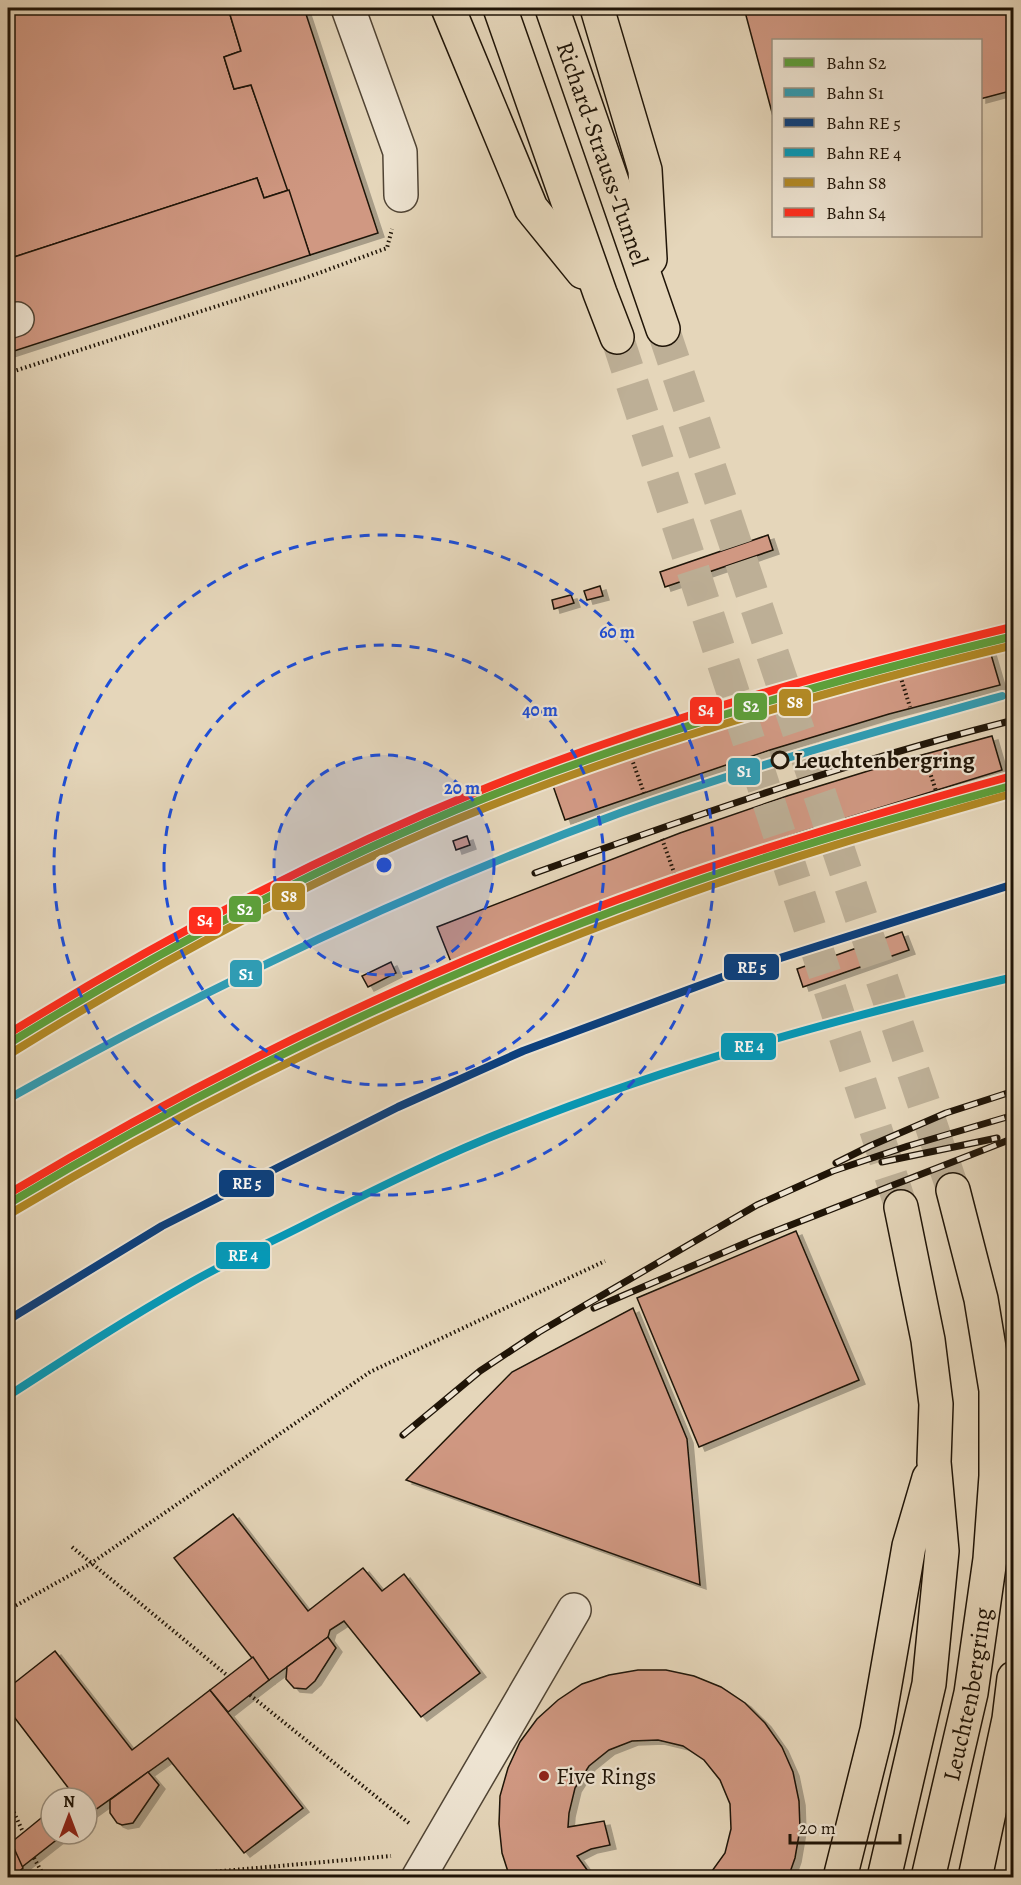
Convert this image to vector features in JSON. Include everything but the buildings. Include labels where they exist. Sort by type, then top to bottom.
[{"type":"main road","points":[[448,8],[531,208],[600,292],[617,337]]},
{"type":"main road","name":"Richard-Strauss-Tunnel","points":[[500,8],[600,292]]},
{"type":"main road","name":"Richard-Strauss-Tunnel","points":[[552,8],[658,314],[645,170],[597,8]]},
{"type":"main road","name":"Leuchtenbergring","points":[[928,1878],[971,1693],[989,1570],[996,1476],[996,1390],[981,1299],[953,1190]]},
{"type":"main road","name":"Leuchtenbergring","points":[[884,1878],[929,1684],[942,1551],[934,1462],[936,1404],[928,1340],[901,1207]]},
{"type":"main road","points":[[996,1390],[1014,1438]]},
{"type":"main road","points":[[840,1878],[877,1730],[909,1546],[934,1462]]},
{"type":"main road","points":[[975,1878],[1008,1719],[1014,1678]]},
{"type":"street","points":[[348,8],[400,152],[401,195]]},
{"type":"street","points":[[428,1858],[574,1610]]},
{"type":"path","points":[[8,372],[308,277],[387,248],[401,195]]},
{"type":"path","points":[[899,672],[910,707]]},
{"type":"path","points":[[630,754],[644,793]]},
{"type":"path","points":[[924,754],[936,791]]},
{"type":"path","points":[[662,839],[675,875]]},
{"type":"path","points":[[8,1610],[90,1564],[370,1372],[605,1261]]},
{"type":"path","points":[[72,1547],[228,1676]]},
{"type":"path","points":[[250,1695],[428,1858]]},
{"type":"path","points":[[8,1800],[23,1832]]},
{"type":"path","points":[[34,1858],[45,1878]]},
{"type":"path","points":[[144,1878],[428,1858]]},
{"type":"tunnel","points":[[663,329],[953,1190]]},
{"type":"tunnel","points":[[617,337],[901,1207]]},
{"type":"railway","points":[[1002,696],[1014,693]]},
{"type":"railway","points":[[535,873],[832,771],[1014,720]]},
{"type":"railway","points":[[836,1163],[946,1113],[1014,1091]]},
{"type":"railway","points":[[403,1435],[480,1371],[539,1332],[757,1205],[833,1171],[1014,1115]]},
{"type":"railway","points":[[882,1162],[997,1138]]},
{"type":"railway","points":[[594,1308],[755,1239],[1014,1138]]},
{"type":"rail line","name":"S4","points":[[8,1034],[122,966],[238,903],[357,844],[479,791],[609,742],[742,699],[877,661],[1012,627]]},
{"type":"rail line","name":"S2","points":[[8,1044],[124,975],[301,880],[485,798],[615,750],[746,708],[813,688],[1014,636]]},
{"type":"rail line","name":"S8","points":[[13,1052],[128,983],[245,919],[364,860],[487,807],[551,782],[682,737],[814,697],[1014,645]]},
{"type":"rail line","name":"S1","points":[[8,1099],[156,1019],[308,944],[541,843],[714,781],[1002,696]]},
{"type":"rail line","name":"S4","points":[[8,1194],[85,1149],[243,1064],[406,986],[488,951],[571,917],[743,856],[877,814],[1012,776]]},
{"type":"rail line","name":"S2","points":[[8,1204],[165,1115],[244,1074],[325,1034],[489,960],[573,926],[745,864],[1014,785]]},
{"type":"rail line","name":"S8","points":[[13,1212],[168,1124],[248,1083],[410,1005],[492,970],[659,904],[747,873],[1014,793]]},
{"type":"transit line","points":[[8,1320],[162,1226],[398,1107],[523,1051],[736,972],[1014,884]]},
{"type":"transit line","points":[[8,1396],[121,1324],[206,1274],[390,1182],[488,1138],[574,1104],[760,1043],[887,1008],[1014,977]]},
{"type":"place","name":"Leuchtenbergring","points":[[780,760]]},
{"type":"place","name":"Five Rings","points":[[544,1776]]}]
